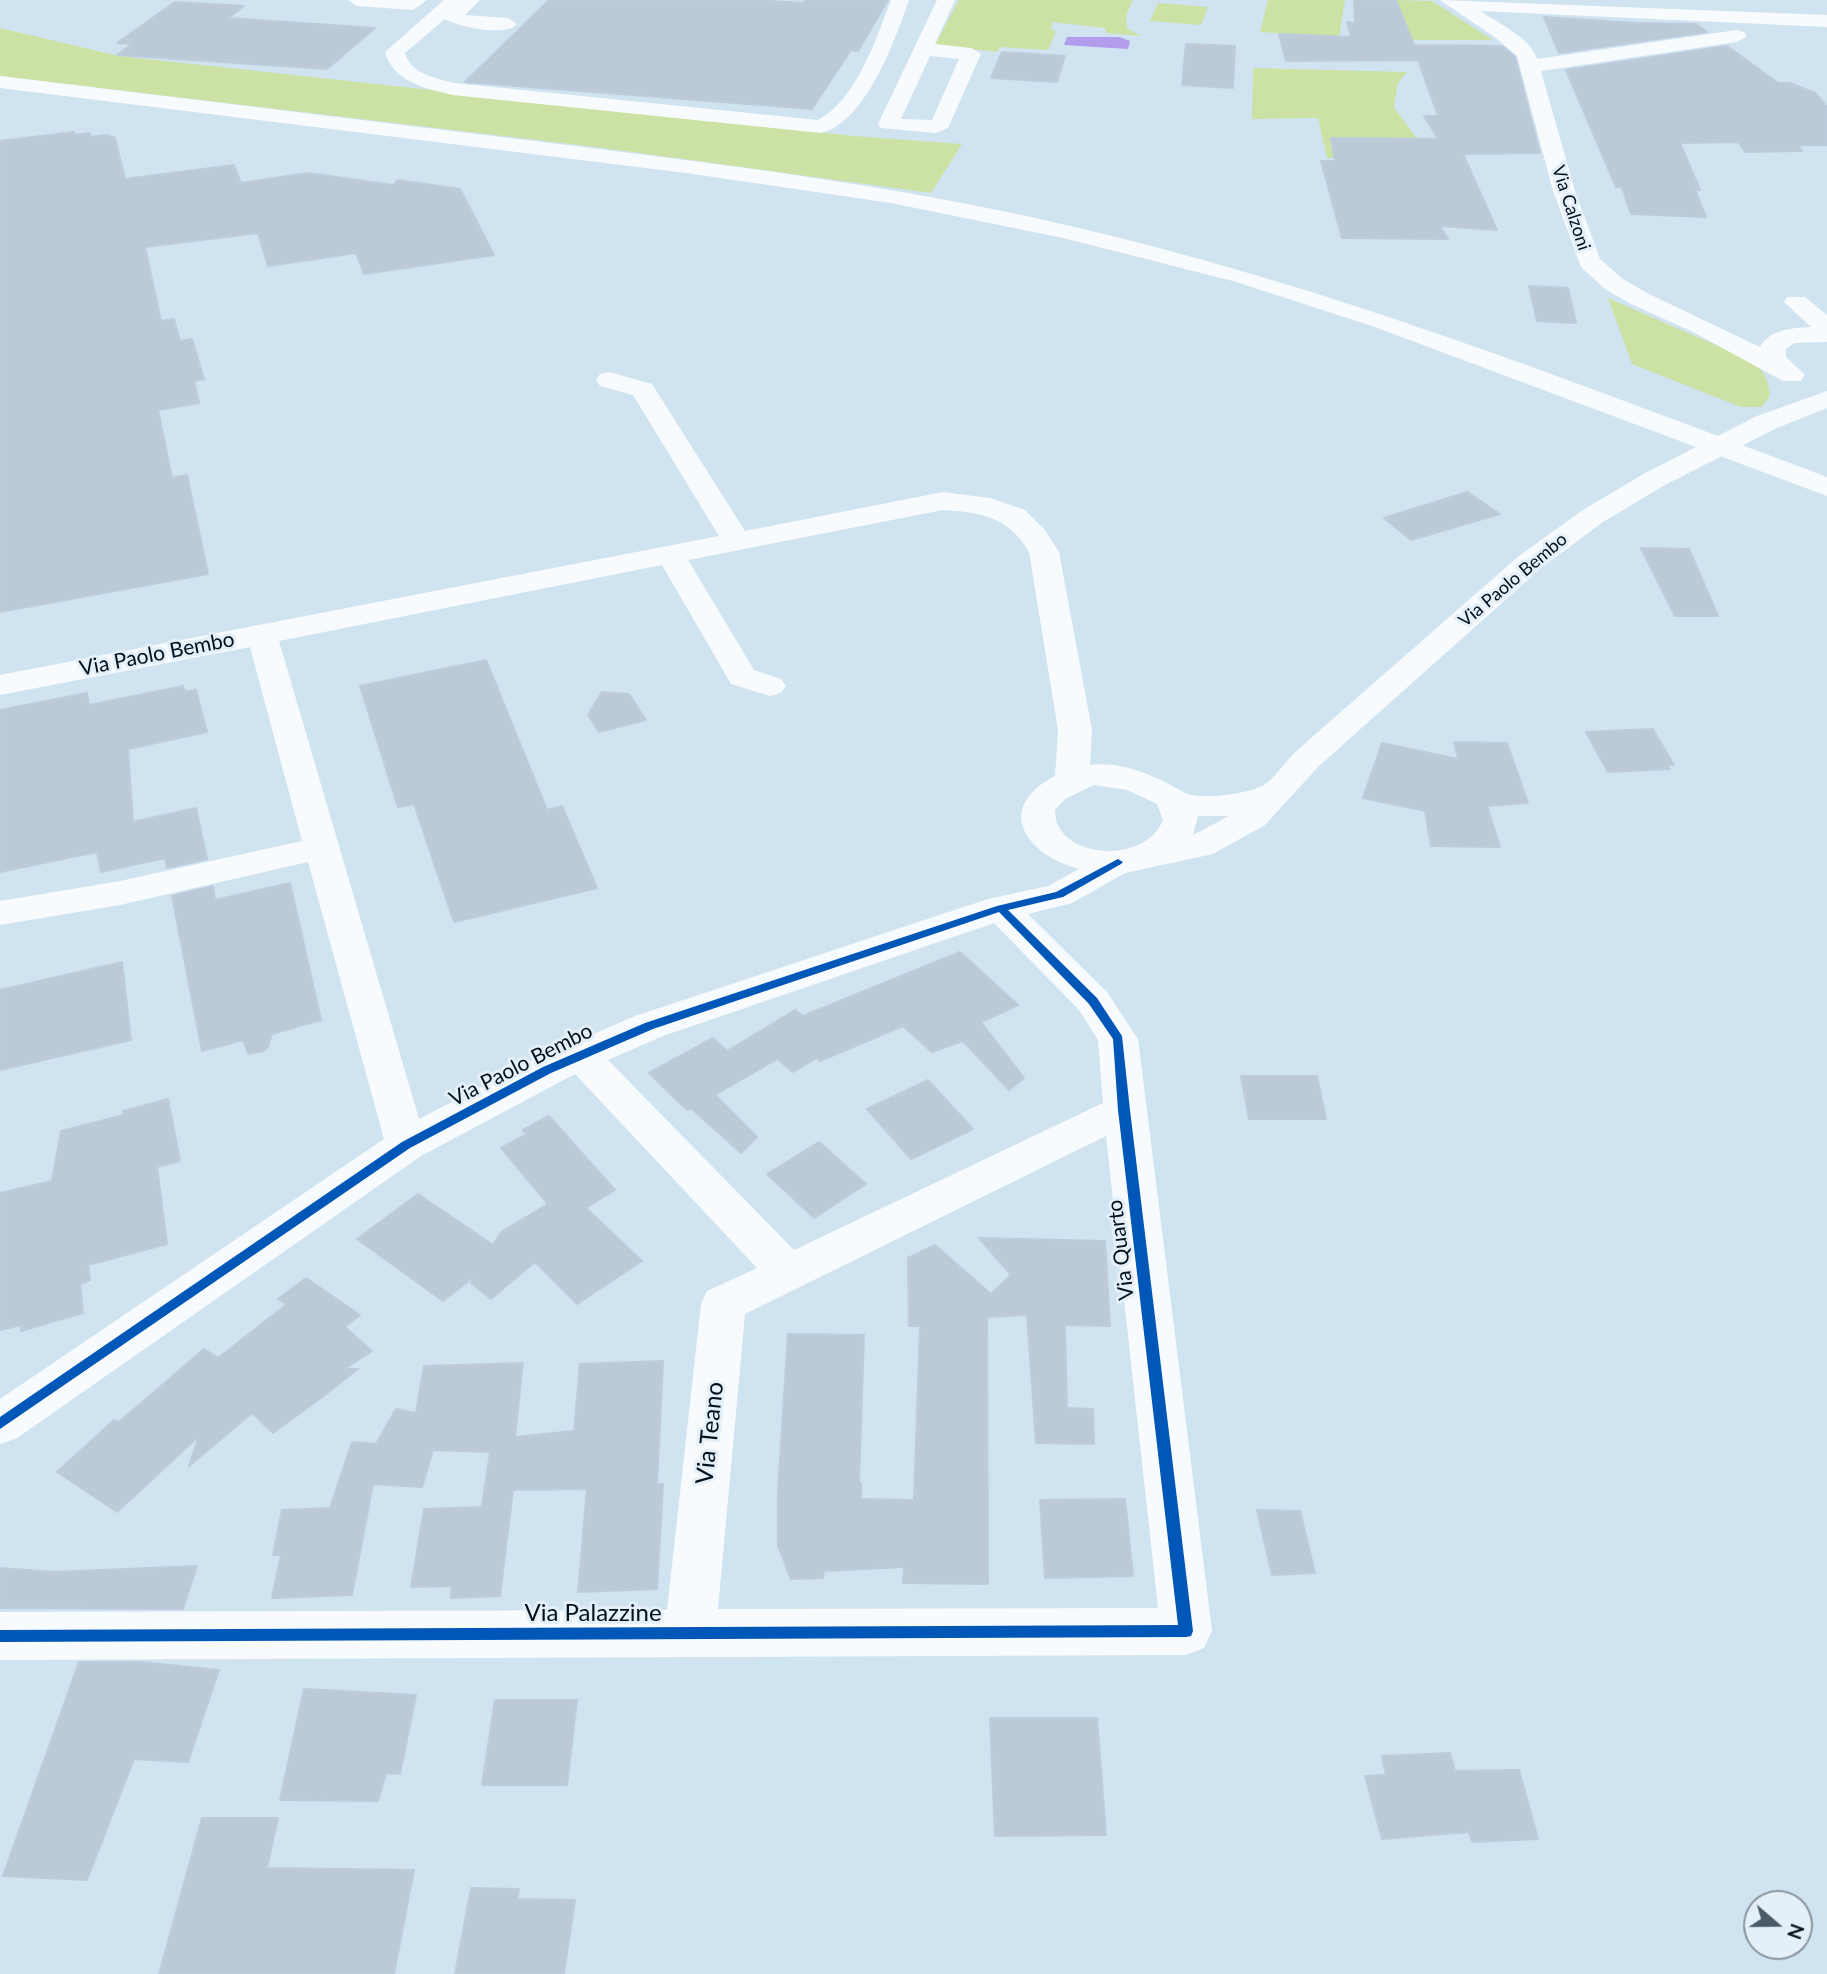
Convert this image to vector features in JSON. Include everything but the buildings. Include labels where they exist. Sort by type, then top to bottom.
[{"type":"main road","points":[[357,0],[413,4],[418,0]]},
{"type":"main road","points":[[455,0],[395,52],[396,61],[408,73],[453,89],[821,127],[833,124],[861,85],[900,0]]},
{"type":"main road","points":[[471,0],[452,16],[465,22],[508,24]]},
{"type":"main road","points":[[923,49],[971,54],[941,124],[936,127],[888,124],[912,74],[923,49],[946,0]]},
{"type":"main road","name":"Via Calzoni","points":[[1458,2],[1827,22]]},
{"type":"main road","name":"Via Calzoni","points":[[1458,2],[1516,43],[1532,66],[1553,153],[1588,262],[1614,284],[1640,299],[1702,327],[1786,372]]},
{"type":"main road","points":[[1624,34],[1629,10]]},
{"type":"main road","name":"Via Calzoni","points":[[1532,66],[1827,22]]},
{"type":"main road","points":[[0,82],[686,166],[891,196],[1051,228],[1268,285],[1506,365],[1827,487]]},
{"type":"main road","points":[[1796,302],[1827,331]]},
{"type":"main road","name":"Via Calzoni","points":[[1702,327],[1779,341]]},
{"type":"main road","points":[[1827,331],[1802,334],[1779,341],[1771,353],[1786,372],[1827,387]]},
{"type":"main road","points":[[1776,418],[1786,372]]},
{"type":"main road","points":[[609,380],[643,390],[737,541]]},
{"type":"main road","name":"Via Paolo Bembo","points":[[4,1420],[405,1145],[580,1055],[649,1026],[1001,908],[1059,895],[1118,862],[1200,845],[1253,817],[1274,792],[1530,562],[1593,516],[1654,479],[1776,418],[1827,399]]},
{"type":"main road","points":[[1673,430],[1827,505]]},
{"type":"main road","points":[[262,635],[943,501],[984,504],[1018,516],[1034,530],[1044,552],[1075,730],[1072,779]]},
{"type":"main road","points":[[670,554],[742,677],[770,686]]},
{"type":"main road","name":"Via Paolo Bembo","points":[[0,685],[262,635],[405,1145]]},
{"type":"main road","points":[[1075,730],[1116,775]]},
{"type":"main road","name":"Via Paolo Bembo","points":[[1118,862],[1081,858],[1049,840],[1040,826],[1038,812],[1049,793],[1072,779],[1116,775],[1157,788],[1171,800],[1201,808],[1235,807],[1274,792]]},
{"type":"main road","points":[[1157,852],[1177,834],[1180,823],[1171,800]]},
{"type":"main road","points":[[0,913],[120,894],[322,848]]},
{"type":"main road","name":"Via Paolo Bembo","points":[[1001,908],[1044,880],[1065,851]]},
{"type":"main road","name":"Via Quarto","points":[[1001,908],[1093,1001],[1118,1040],[1186,1631]]},
{"type":"main road","points":[[580,1055],[788,1272]]},
{"type":"main road","name":"Via Teano","points":[[690,1634],[723,1304],[1124,1110]]},
{"type":"main road","name":"Via Palazzine","points":[[0,1636],[1186,1631]]},
{"type":"green space","points":[[959,0],[1133,0],[1126,16],[1127,28],[1141,36],[1106,33],[1105,28],[1052,22],[1051,29],[1056,31],[1048,50],[1000,47],[997,52],[935,45]]},
{"type":"green space","points":[[1268,0],[1345,0],[1339,37],[1260,32]]},
{"type":"green space","points":[[1396,0],[1432,1],[1493,40],[1412,40]]},
{"type":"green space","points":[[1158,3],[1208,7],[1201,25],[1150,21]]},
{"type":"green space","points":[[0,28],[119,56],[854,136],[962,144],[931,193],[596,147],[0,76]]},
{"type":"green space","points":[[1253,68],[1407,72],[1398,83],[1394,107],[1417,139],[1372,147],[1375,158],[1327,158],[1318,118],[1252,119]]},
{"type":"green space","points":[[1608,298],[1757,363],[1767,380],[1770,395],[1762,407],[1741,407],[1632,364]]},
{"type":"shaded area","points":[[1067,37],[1119,37],[1130,41],[1128,49],[1064,45]]},
{"type":"cycle path","points":[[0,1424],[406,1145],[547,1070],[649,1026],[1001,908],[1059,895],[1118,862]]},
{"type":"cycle path","points":[[0,1636],[1186,1631],[1124,1110],[1118,1039],[1093,1001],[1001,908]]}]
